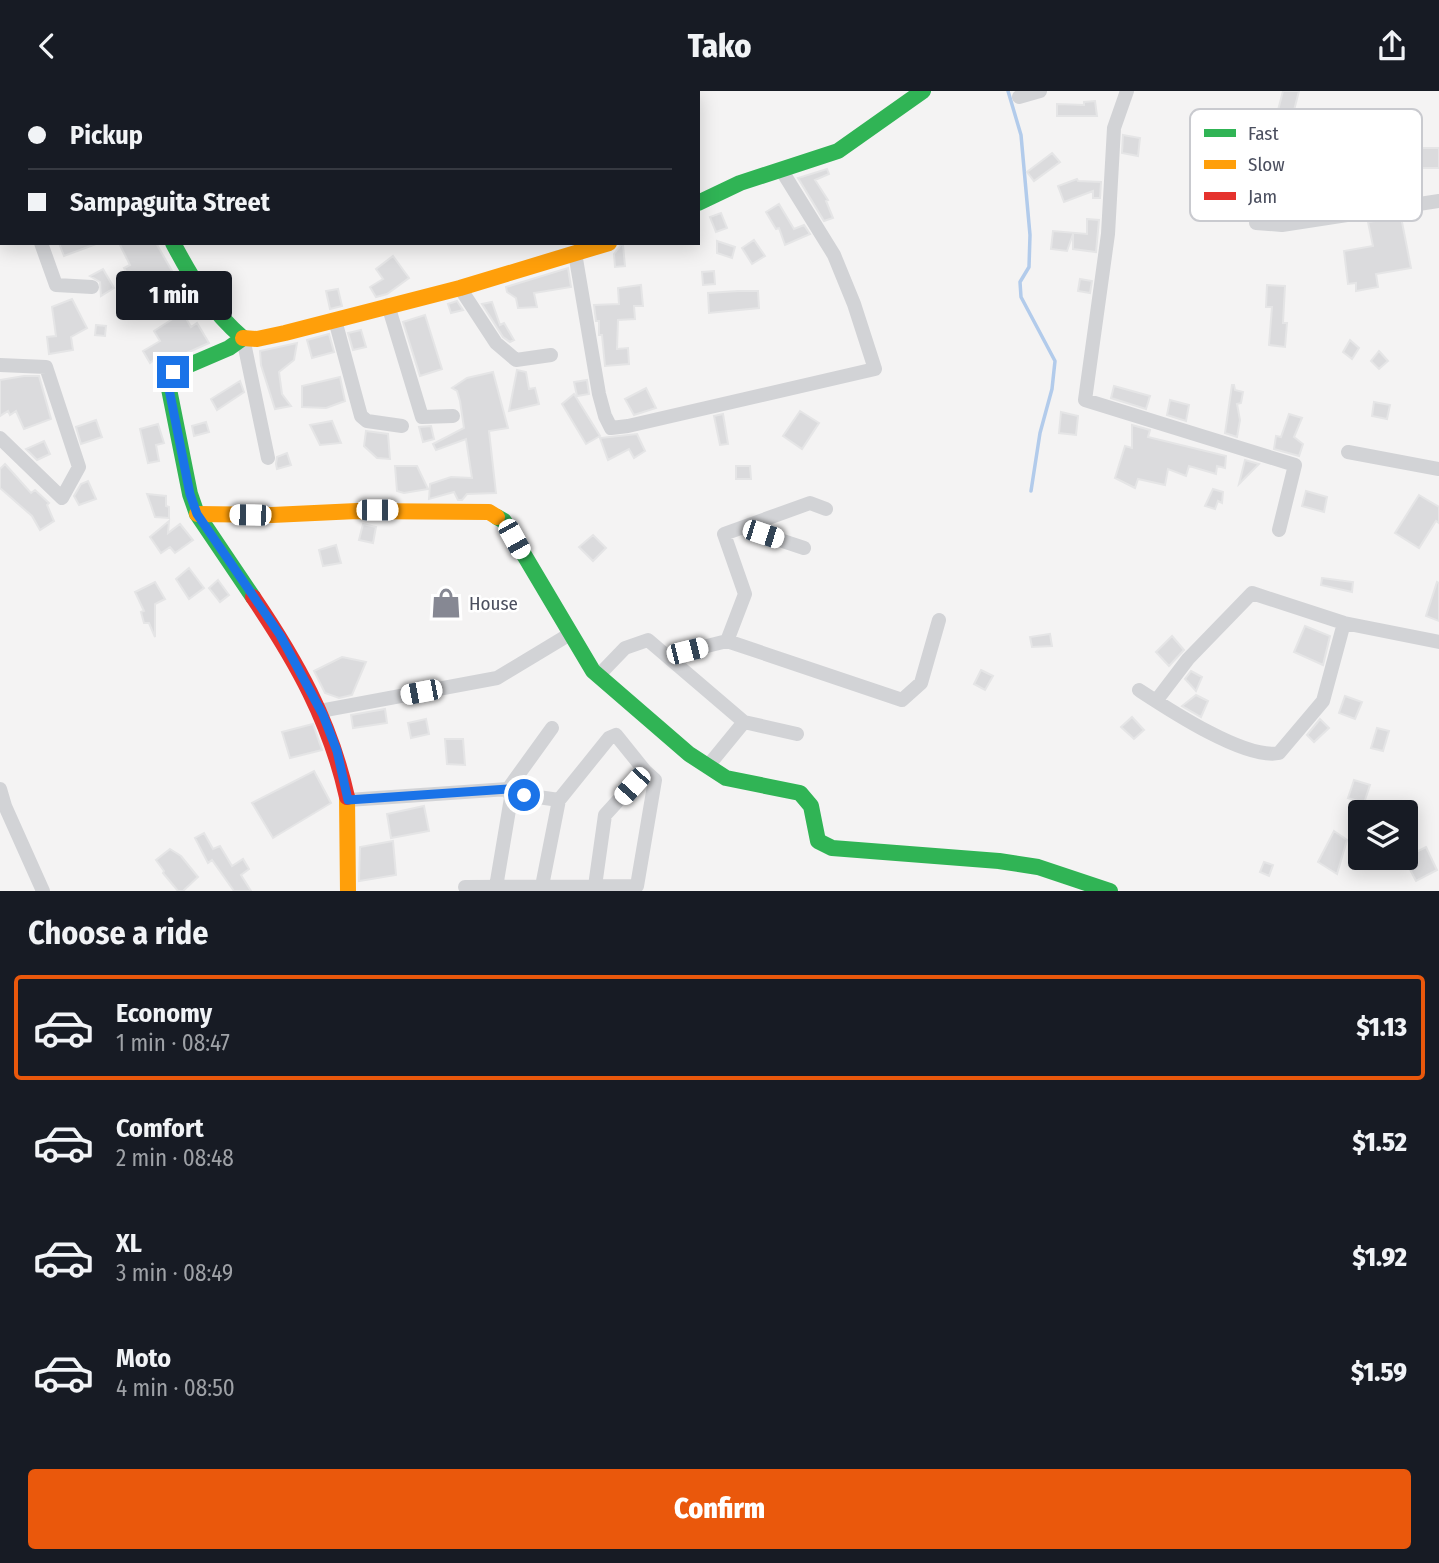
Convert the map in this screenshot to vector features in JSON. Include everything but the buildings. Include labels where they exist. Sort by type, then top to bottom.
[{"type":"street","points":[[700,202],[740,183],[838,151],[923,91]]},
{"type":"street","points":[[1019,97],[1040,91]]},
{"type":"street","points":[[1127,91],[1114,128],[1108,235],[1085,400],[1295,465],[1279,530]]},
{"type":"street","points":[[575,253],[599,394],[604,416],[611,428],[875,369],[854,304],[834,255],[782,170]]},
{"type":"street","points":[[1256,223],[1282,225],[1308,221]]},
{"type":"street","points":[[42,245],[56,285],[92,287]]},
{"type":"street","points":[[177,245],[208,305],[222,322],[243,338],[257,339],[460,288],[602,245]]},
{"type":"street","points":[[460,288],[496,343],[516,360],[551,355]]},
{"type":"street","points":[[388,305],[422,417],[453,416]]},
{"type":"street","points":[[335,320],[361,417],[367,421],[402,426]]},
{"type":"street","points":[[243,338],[268,458]]},
{"type":"street","points":[[243,338],[229,348],[173,372],[168,384],[190,494],[197,514],[280,635],[320,711],[337,751],[348,800],[348,891]]},
{"type":"street","points":[[0,366],[46,367],[79,467],[62,498],[0,438]]},
{"type":"street","points":[[1348,452],[1439,469]]},
{"type":"street","points":[[727,641],[744,594],[724,534],[810,503],[826,509]]},
{"type":"street","points":[[197,514],[272,515],[357,510],[489,512],[504,521],[593,671],[690,754],[726,778],[800,793],[811,806],[818,841],[832,848],[999,861],[1038,867],[1110,891]]},
{"type":"street","points":[[743,528],[804,548]]},
{"type":"street","points":[[1156,701],[1188,659],[1252,593],[1344,623],[1439,642]]},
{"type":"street","points":[[667,656],[727,641],[902,700],[920,683],[939,620]]},
{"type":"street","points":[[1139,690],[1223,740],[1269,755],[1279,754],[1323,701],[1344,623]]},
{"type":"street","points":[[320,711],[497,678],[570,634]]},
{"type":"street","points":[[598,676],[625,648],[648,641],[744,722],[797,734]]},
{"type":"street","points":[[708,766],[744,722]]},
{"type":"street","points":[[496,887],[510,798],[508,789],[552,728]]},
{"type":"street","points":[[465,887],[542,887],[636,886],[655,780],[616,735],[609,737],[559,800],[542,887]]},
{"type":"street","points":[[595,886],[605,815],[645,771]]},
{"type":"street","points":[[0,789],[43,891]]},
{"type":"street","points":[[348,800],[508,789],[524,795],[559,800]]},
{"type":"waterway","points":[[1008,91],[1021,135],[1030,235],[1029,267],[1020,282],[1021,297],[1055,361],[1052,389],[1040,433],[1031,491]]},
{"type":"traffic: fast","points":[[700,202],[740,183],[838,151],[923,91]]},
{"type":"traffic: fast","points":[[174,245],[203,294],[221,317],[243,338]]},
{"type":"traffic: fast","points":[[243,338],[229,348],[173,372],[168,384],[190,494],[197,514],[253,597]]},
{"type":"traffic: fast","points":[[497,517],[504,521],[593,671],[689,754],[726,778],[800,793],[811,806],[818,841],[832,848],[999,861],[1038,867],[1110,891]]},
{"type":"traffic: slow","points":[[243,338],[257,339],[285,333],[460,288],[602,245]]},
{"type":"traffic: slow","points":[[197,514],[489,512],[497,517]]},
{"type":"traffic: slow","points":[[347,797],[348,891]]},
{"type":"traffic: jam","points":[[253,597],[284,645],[310,693],[331,743],[347,797]]},
{"type":"place","name":"House","points":[[446,603]]},
{"type":"route","points":[[173,372],[168,384],[190,494],[197,514],[280,635],[323,715],[337,751],[348,800],[508,789],[524,795]]}]
